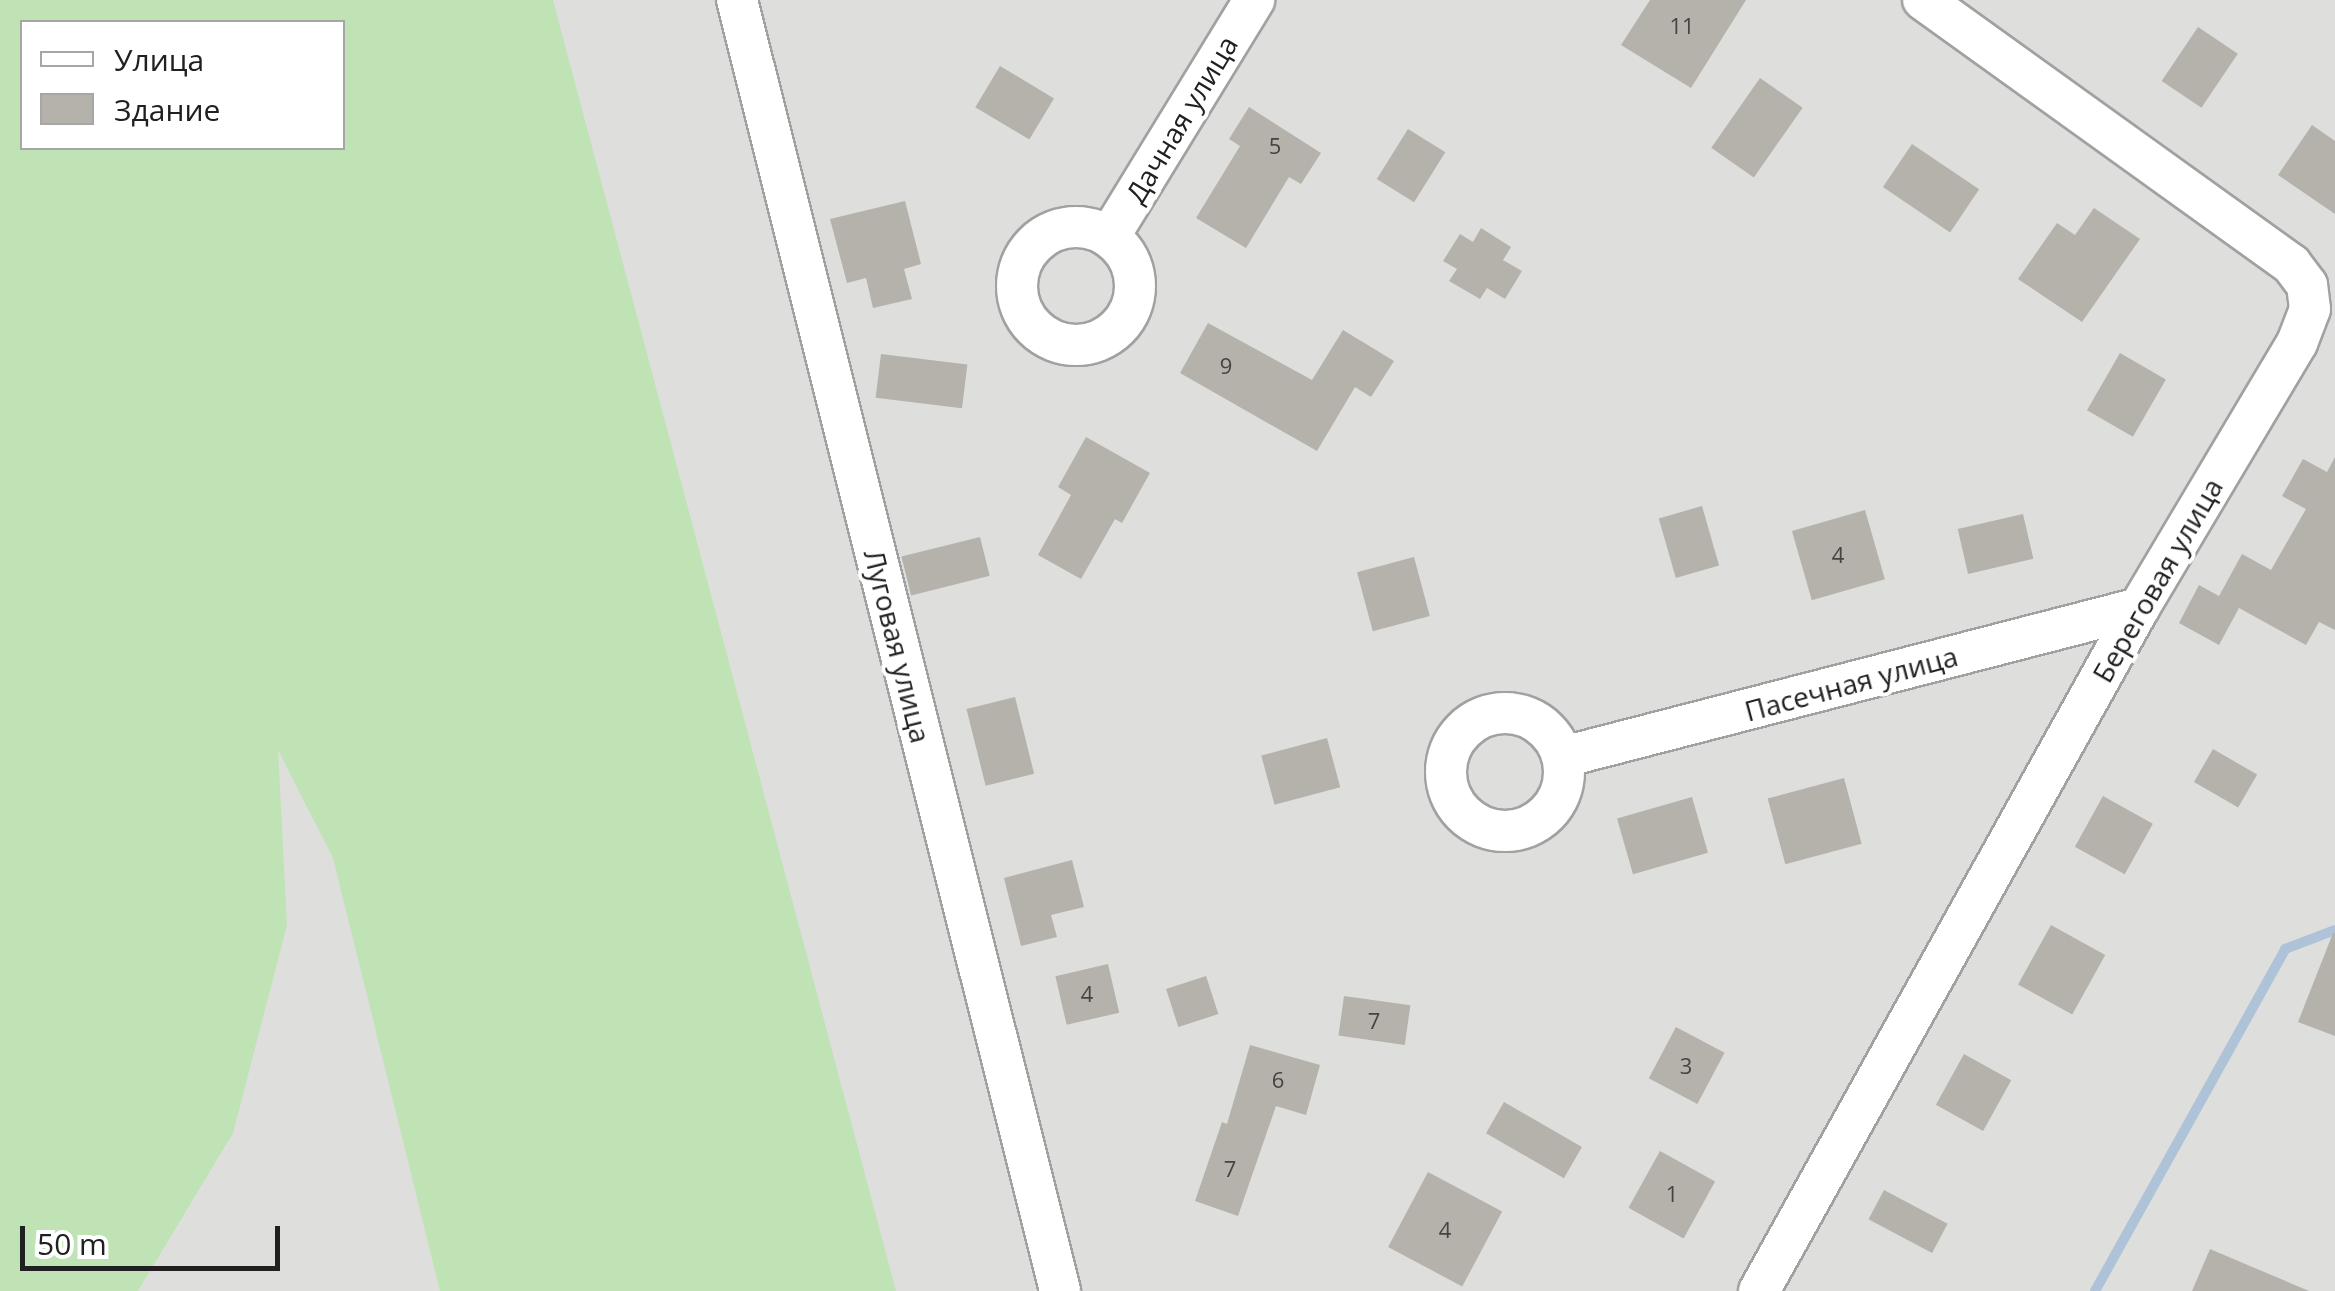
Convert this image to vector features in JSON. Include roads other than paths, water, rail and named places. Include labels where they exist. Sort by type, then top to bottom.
[{"type":"street","name":"Луговая улица","points":[[737,0],[1060,1291]]},
{"type":"street","name":"Дачная улица","points":[[1109,237],[1254,0]]},
{"type":"street","name":"Береговая улица","points":[[1759,1291],[2139,608],[2297,343],[2310,309],[2308,285],[2268,248],[1924,0]]},
{"type":"street","name":"Пасечная улица","points":[[1563,758],[2139,608]]},
{"type":"waterway","points":[[2095,1291],[2285,949],[2335,930]]}]
